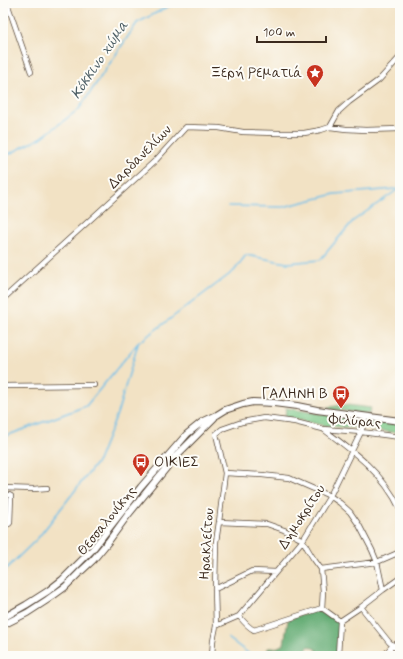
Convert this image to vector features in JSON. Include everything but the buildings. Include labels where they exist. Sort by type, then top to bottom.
[{"type":"main road","name":"Θεσσαλονίκης","points":[[3,625],[27,613],[64,588],[93,560],[176,456],[225,410],[234,406],[253,402],[285,404],[317,410],[400,421]]},
{"type":"main road","name":"Θεσσαλονίκης","points":[[3,618],[48,591],[62,580],[92,550],[141,487],[187,434],[202,422],[217,416]]},
{"type":"street","points":[[7,3],[31,72]]},
{"type":"street","points":[[330,127],[339,111],[379,80],[400,57]]},
{"type":"street","name":"Δαρδανελίων","points":[[3,299],[156,160],[186,127],[219,128],[243,132],[277,133],[304,133],[330,127],[366,130],[400,129]]},
{"type":"street","points":[[3,386],[94,385]]},
{"type":"street","name":"Δημοκρίτου","points":[[216,626],[239,616],[303,540],[330,496],[361,432],[366,417]]},
{"type":"street","name":"Φιλύρας","points":[[216,434],[222,429],[242,422],[264,418],[294,422],[323,429],[400,436]]},
{"type":"street","points":[[323,429],[366,462],[386,485],[400,509]]},
{"type":"street","name":"Ηρακλείτου","points":[[212,656],[216,626],[216,542],[224,473],[216,434]]},
{"type":"street","points":[[224,473],[282,476],[330,496],[340,503],[350,512],[359,524],[377,562],[383,590]]},
{"type":"street","points":[[3,488],[46,488]]},
{"type":"street","points":[[3,495],[11,496],[10,523],[3,525]]},
{"type":"street","points":[[219,522],[267,524],[284,530],[303,540],[313,558],[322,568],[322,608]]},
{"type":"street","points":[[322,568],[377,562],[400,552]]},
{"type":"street","points":[[215,589],[252,571],[276,572]]},
{"type":"street","points":[[340,621],[400,578]]},
{"type":"street","points":[[361,607],[392,646],[400,652]]},
{"type":"street","points":[[239,616],[254,630],[322,608]]},
{"type":"street","points":[[322,608],[340,621]]},
{"type":"street","points":[[338,656],[340,621]]},
{"type":"street","points":[[384,656],[392,646],[400,642]]},
{"type":"green space","points":[[347,405],[371,408],[368,414],[330,409],[327,407]]},
{"type":"green space","points":[[286,408],[361,421],[359,428],[327,426],[285,417]]},
{"type":"green space","points":[[368,423],[400,424],[400,433],[370,430],[367,426]]},
{"type":"green space","points":[[315,609],[340,622],[336,656],[317,656],[317,650],[309,646],[302,656],[267,656],[268,648],[276,648],[284,644],[288,620]]},
{"type":"waterway","name":"Κόκκινο χώμα","points":[[3,157],[41,138],[79,109],[137,23],[175,3]]},
{"type":"waterway","points":[[3,437],[86,406],[138,343],[234,271],[246,255],[287,263],[320,260],[353,221],[400,188]]},
{"type":"waterway","points":[[228,206],[283,207],[335,194],[396,189]]},
{"type":"waterway","points":[[3,572],[38,538],[98,461],[117,414],[138,344]]},
{"type":"waterway","points":[[228,638],[252,656]]},
{"type":"place","name":"Ξερή Ρεματιά","points":[[315,88]]},
{"type":"place","name":"ΓΑΛΗΝΗ Β","points":[[341,409]]},
{"type":"place","name":"ΟΙΚΙΕΣ","points":[[141,477]]}]
